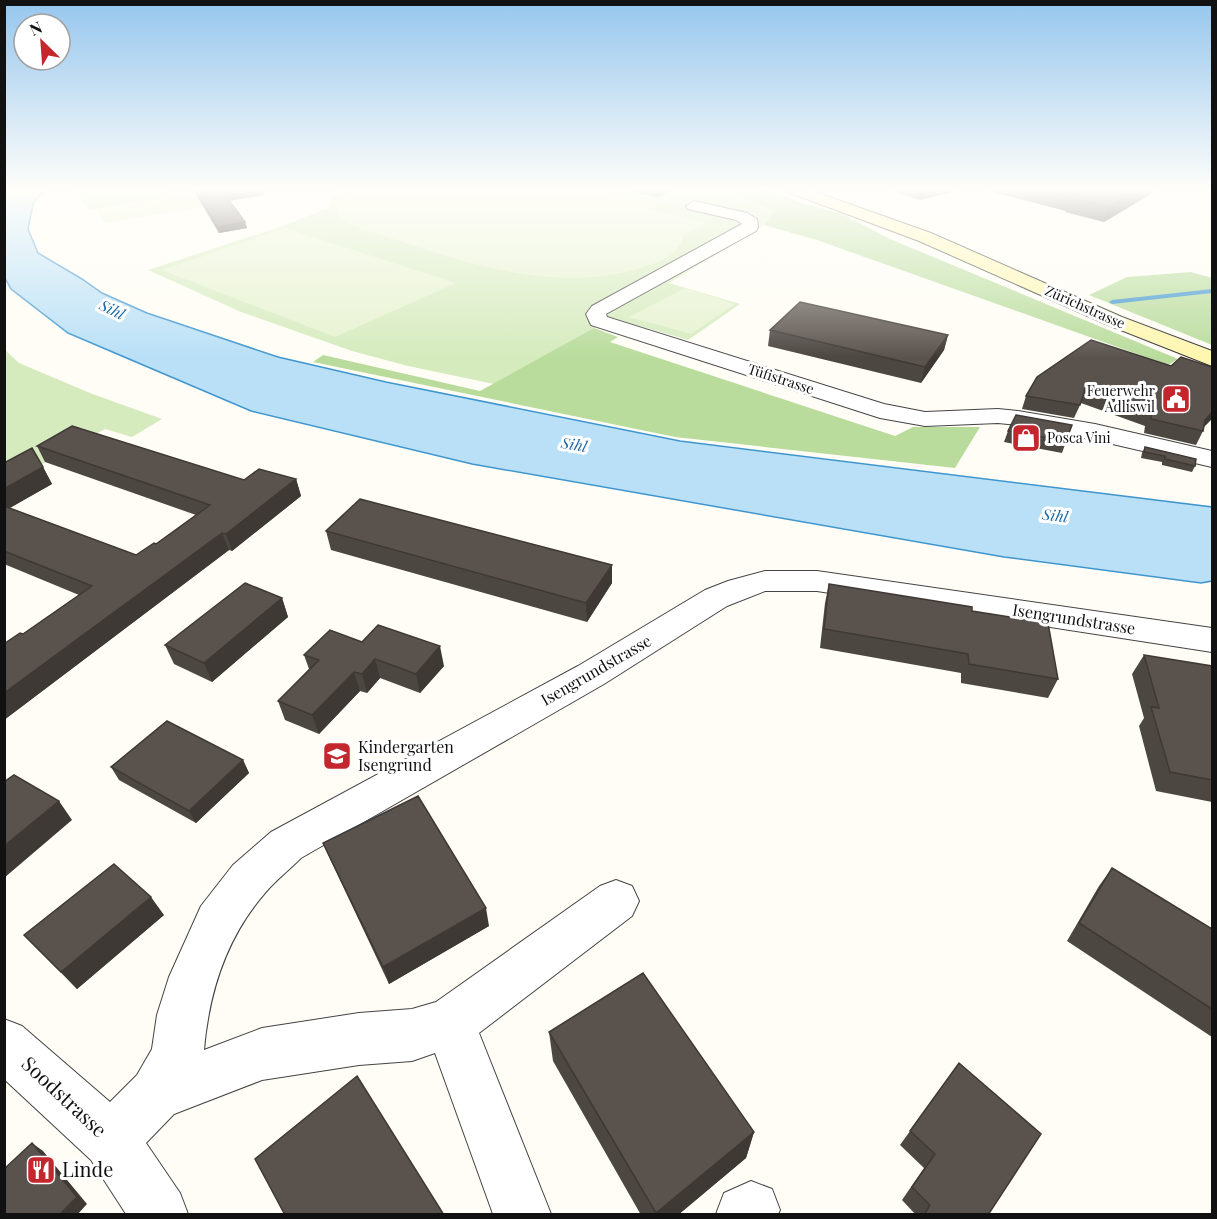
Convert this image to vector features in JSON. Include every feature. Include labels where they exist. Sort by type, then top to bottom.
[{"type":"main road","name":"Zürichstrasse","points":[[943,245],[1115,321],[1212,359]]},
{"type":"street","name":"Tüfistrasse","points":[[717,245],[599,310],[596,314],[598,321],[861,405],[907,417],[1018,418],[1095,432],[1212,459]]},
{"type":"street","name":"Isengrundstrasse","points":[[111,1140],[156,1094],[177,1056],[182,1015],[193,977],[217,921],[249,879],[286,844],[591,675],[716,598],[739,588],[765,581],[817,581],[1212,640]]},
{"type":"street","name":"Isengrundstrasse","points":[[156,1094],[262,1054],[412,1035],[449,1024],[616,901]]},
{"type":"street","points":[[449,1024],[522,1215]]},
{"type":"street","name":"Soodstrasse","points":[[4,1044],[111,1140],[159,1215]]},
{"type":"green space","points":[[225,245],[731,245],[669,283],[740,304],[688,340],[613,318],[494,384],[408,366],[352,351],[241,312],[148,270]]},
{"type":"green space","points":[[236,245],[338,245],[456,283],[335,337],[162,270]]},
{"type":"green space","points":[[411,245],[680,245],[664,259],[647,266],[610,275],[573,278],[536,276],[500,270]]},
{"type":"green space","points":[[831,245],[904,245],[1178,359],[1168,365]]},
{"type":"green space","points":[[1191,272],[1212,278],[1212,345],[1089,295],[1127,277]]},
{"type":"green space","points":[[685,288],[735,304],[691,334],[629,317]]},
{"type":"green space","points":[[594,328],[618,337],[610,342],[895,436],[913,427],[980,427],[955,468],[675,437],[313,362],[323,355],[480,391]]},
{"type":"green space","points":[[4,349],[19,363],[90,393],[162,419],[132,437],[105,429],[5,485]]},
{"type":"water","name":"Sihl","points":[[5,245],[35,245],[38,253],[102,293],[147,313],[278,357],[386,382],[680,441],[1212,507],[1212,581],[1201,583],[1004,557],[472,464],[251,411],[68,333],[11,289],[5,278]]},
{"type":"building","points":[[800,302],[948,335],[925,367],[770,330]]},
{"type":"building","points":[[1091,340],[1171,366],[1181,357],[1212,367],[1212,412],[1205,420],[1203,431],[1151,419],[1151,412],[1085,389],[1080,405],[1026,396],[1037,377]]},
{"type":"building","points":[[1016,415],[1072,425],[1066,441],[1008,431]]},
{"type":"building","points":[[72,426],[244,480],[259,469],[296,479],[226,534],[222,533],[4,693],[4,644],[20,633],[23,634],[92,586],[4,551],[4,506],[136,555],[154,543],[156,544],[210,505],[37,446]]},
{"type":"building","points":[[1145,447],[1196,459],[1195,466],[1144,452]]},
{"type":"building","points":[[32,448],[43,467],[4,489],[4,463]]},
{"type":"building","points":[[360,499],[612,565],[586,603],[326,531]]},
{"type":"building","points":[[245,583],[282,598],[204,663],[165,645]]},
{"type":"building","points":[[829,584],[972,607],[972,611],[1048,623],[1058,679],[969,664],[968,654],[824,629]]},
{"type":"building","points":[[378,625],[440,646],[416,674],[375,659],[362,674],[354,672],[312,715],[278,701],[319,660],[304,655],[330,630],[362,642]]},
{"type":"building","points":[[1144,655],[1212,666],[1212,780],[1170,772],[1151,707],[1159,708]]},
{"type":"building","points":[[167,721],[243,760],[189,811],[111,767]]},
{"type":"building","points":[[14,775],[59,801],[4,846],[4,782]]},
{"type":"building","points":[[418,796],[486,908],[383,967],[323,843]]},
{"type":"building","points":[[114,864],[151,897],[61,972],[24,935]]},
{"type":"building","points":[[1112,868],[1212,929],[1212,1009],[1079,923]]},
{"type":"building","points":[[643,973],[754,1132],[656,1213],[549,1032]]},
{"type":"building","points":[[959,1063],[1041,1134],[988,1215],[924,1215],[930,1205],[912,1187],[935,1154],[910,1131]]},
{"type":"building","points":[[357,1076],[444,1215],[285,1215],[255,1159]]},
{"type":"building","name":"Linde","points":[[32,1143],[77,1197],[59,1215],[4,1215],[4,1169]]},
{"type":"waterway","points":[[1112,302],[1212,291]]},
{"type":"place","name":"Feuerwehr Adliswil","points":[[1176,399]]},
{"type":"place","name":"Posca Vini","points":[[1026,438]]},
{"type":"place","name":"Kindergarten Isengrund","points":[[337,756]]},
{"type":"place","name":"Linde","points":[[41,1170]]}]
